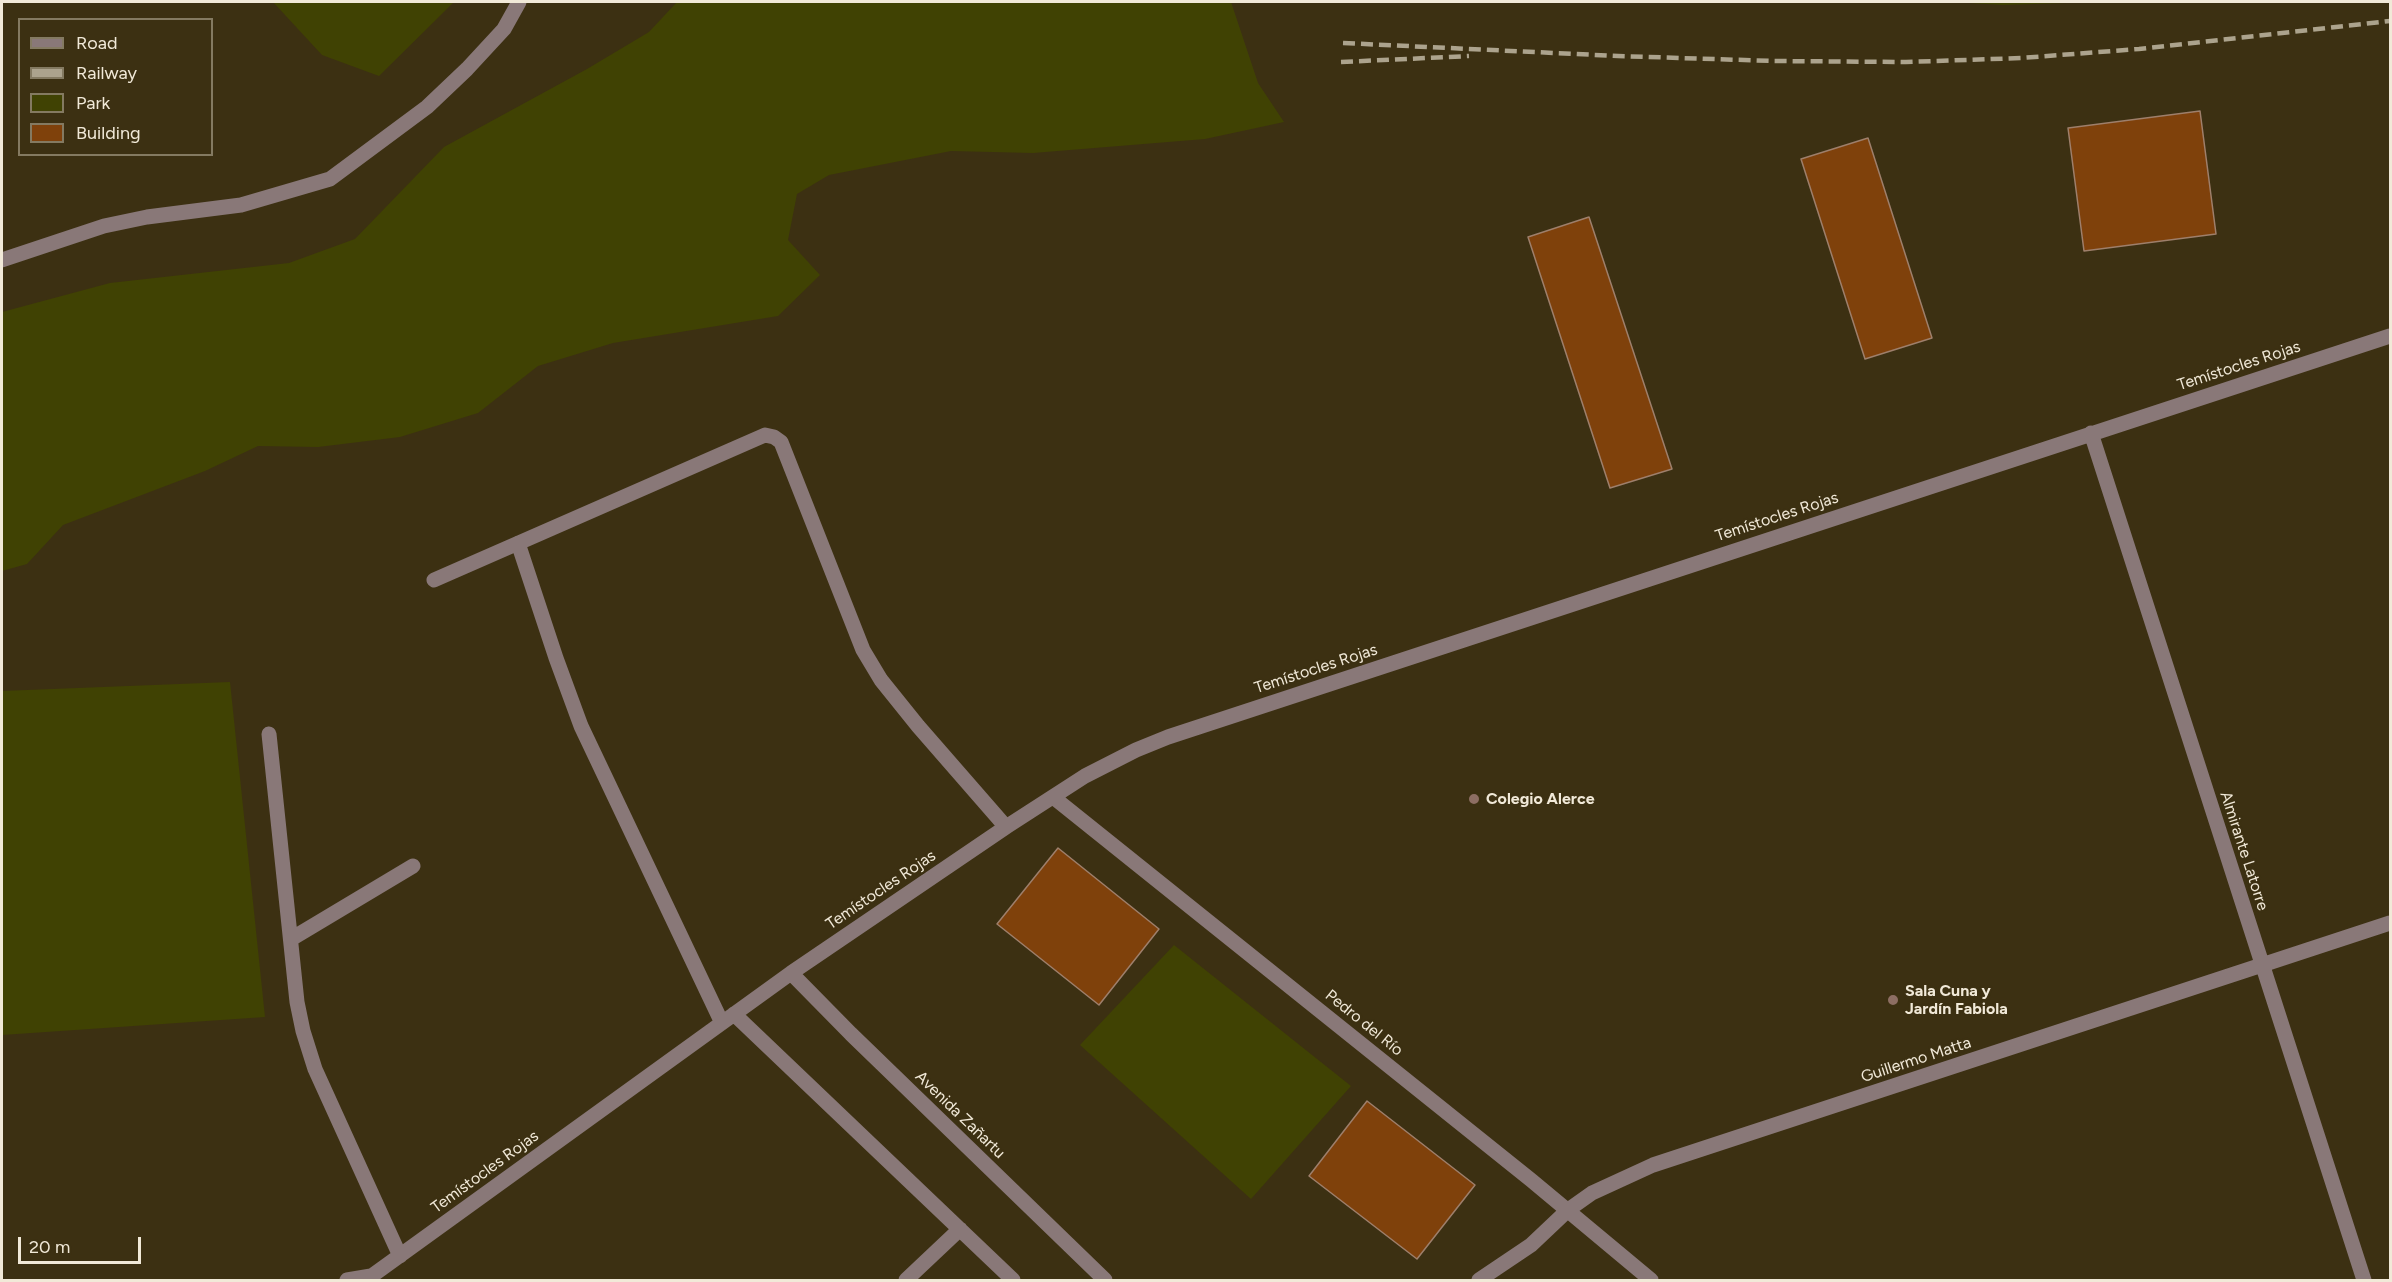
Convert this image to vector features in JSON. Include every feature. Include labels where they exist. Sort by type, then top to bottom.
[{"type":"street","points":[[2,260],[104,226],[241,205],[330,179],[427,107],[504,29],[519,2]]},
{"type":"street","name":"Temístocles Rojas","points":[[347,1281],[371,1279],[791,973],[1006,827],[1110,763],[1168,737],[2391,336]]},
{"type":"street","name":"Almirante Latorre","points":[[2091,433],[2364,1281]]},
{"type":"street","points":[[434,580],[765,435],[774,437],[781,442],[863,650],[881,680],[918,726],[1006,827]]},
{"type":"street","points":[[518,543],[581,726],[728,1018],[960,1229],[1012,1281]]},
{"type":"street","points":[[269,734],[303,1031],[315,1069],[400,1256]]},
{"type":"street","name":"Pedro del Río","points":[[1053,797],[1568,1210],[1651,1281]]},
{"type":"street","points":[[291,939],[413,866]]},
{"type":"street","name":"Guillermo Matta","points":[[1479,1281],[1531,1245],[1568,1210],[1592,1193],[1653,1165],[2391,923]]},
{"type":"street","name":"Avenida Zañartu","points":[[791,973],[1105,1281]]},
{"type":"street","points":[[906,1281],[960,1229]]},
{"type":"green space","points":[[273,2],[454,2],[379,76],[322,55]]},
{"type":"green space","points":[[677,2],[1231,2],[1258,83],[1284,122],[1205,139],[1033,153],[951,151],[829,175],[797,194],[788,240],[820,275],[778,316],[613,343],[538,366],[478,413],[400,437],[318,447],[258,446],[205,471],[63,525],[27,564],[2,571],[2,312],[110,283],[289,263],[355,239],[444,147],[587,69],[649,32]]},
{"type":"green space","points":[[1954,2],[2098,2],[2003,5]]},
{"type":"green space","points":[[230,682],[265,1017],[2,1035],[2,691]]},
{"type":"green space","points":[[1174,945],[1351,1086],[1251,1199],[1080,1045]]},
{"type":"building","points":[[2200,111],[2216,234],[2084,251],[2068,128]]},
{"type":"building","points":[[1868,138],[1932,338],[1865,359],[1801,159]]},
{"type":"building","points":[[1589,217],[1672,469],[1610,488],[1528,237]]},
{"type":"building","points":[[1058,848],[1159,929],[1099,1005],[997,924]]},
{"type":"building","points":[[1367,1101],[1475,1185],[1417,1259],[1309,1176]]},
{"type":"railway","points":[[1343,43],[1618,56],[1906,62],[2021,58],[2139,49],[2390,21]]},
{"type":"railway","points":[[1341,62],[1469,56]]},
{"type":"place","name":"Colegio Alerce","points":[[1474,799]]},
{"type":"place","name":"Sala Cuna y Jardín Fabiola","points":[[1893,1000]]}]
